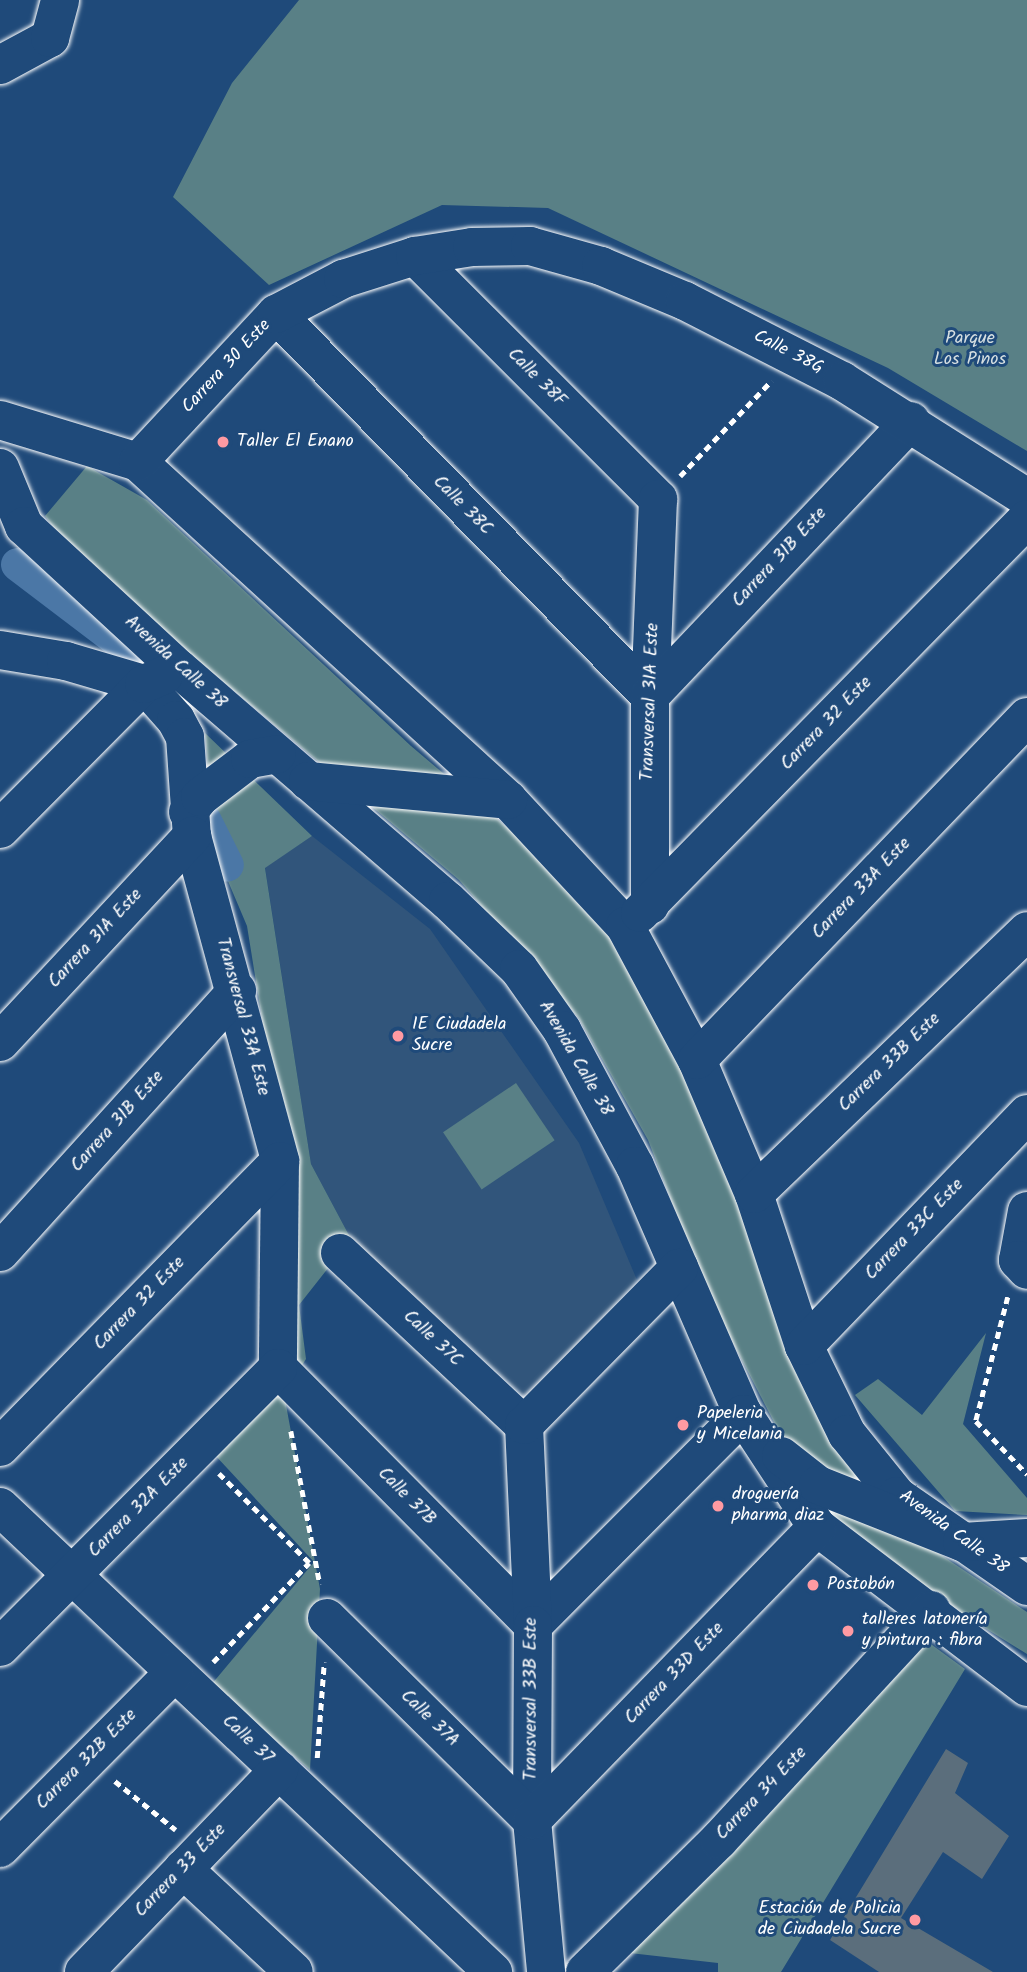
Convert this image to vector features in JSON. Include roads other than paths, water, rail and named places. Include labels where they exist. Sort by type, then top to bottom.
[{"type":"street","points":[[0,65],[50,38],[60,0]]},
{"type":"street","name":"Carrera 30 Este","points":[[138,462],[276,314],[343,279],[415,256],[472,247],[530,246]]},
{"type":"street","name":"Calle 38G","points":[[530,246],[601,265],[685,301],[911,421],[1027,498]]},
{"type":"street","name":"Calle 38F","points":[[415,256],[658,499]]},
{"type":"street","name":"Calle 38C","points":[[276,314],[650,696]]},
{"type":"street","name":"Avenida Calle 38","points":[[0,420],[138,462],[638,915],[754,1194],[804,1346],[855,1444],[897,1496],[1027,1586]]},
{"type":"street","name":"Carrera 31B Este","points":[[650,696],[911,421]]},
{"type":"street","name":"Avenida Calle 38","points":[[0,468],[12,536],[179,669],[448,901],[519,969],[574,1052],[635,1166],[751,1427],[817,1527],[931,1610],[1027,1687]]},
{"type":"street","name":"Transversal 31A Este","points":[[638,915],[658,499]]},
{"type":"street","name":"Carrera 32 Este","points":[[638,915],[1027,519]]},
{"type":"street","points":[[0,650],[66,661],[144,684]]},
{"type":"street","points":[[0,829],[144,684],[179,669]]},
{"type":"street","name":"Transversal 33A Este","points":[[144,684],[176,720],[185,737],[190,824],[237,991],[280,1161],[278,1368]]},
{"type":"street","name":"Carrera 33A Este","points":[[697,1060],[1027,717]]},
{"type":"street","name":"Carrera 31A Este","points":[[0,1042],[190,824],[200,797],[250,759],[277,754]]},
{"type":"street","points":[[308,781],[508,800]]},
{"type":"street","name":"Carrera 33B Este","points":[[754,1194],[1027,931]]},
{"type":"street","name":"Carrera 31B Este","points":[[0,1252],[237,991]]},
{"type":"street","name":"Carrera 33C Este","points":[[804,1346],[1027,1114]]},
{"type":"street","name":"Carrera 32 Este","points":[[0,1447],[280,1161]]},
{"type":"street","points":[[1023,1265],[1027,1211]]},
{"type":"street","name":"Calle 37C","points":[[340,1253],[524,1425]]},
{"type":"street","points":[[524,1425],[679,1268]]},
{"type":"street","name":"Carrera 32A Este","points":[[0,1647],[278,1368]]},
{"type":"street","name":"Calle 37B","points":[[278,1368],[533,1625]]},
{"type":"street","name":"Transversal 33B Este","points":[[524,1425],[533,1625],[532,1820],[546,1972]]},
{"type":"street","points":[[533,1625],[751,1427],[818,1485],[962,1542],[1027,1538]]},
{"type":"street","name":"Calle 37","points":[[0,1507],[493,1972]]},
{"type":"street","name":"Carrera 33D Este","points":[[532,1820],[817,1527]]},
{"type":"street","name":"Carrera 34 Este","points":[[585,1972],[719,1840],[931,1610]]},
{"type":"street","name":"Calle 37A","points":[[327,1618],[532,1820]]},
{"type":"street","name":"Carrera 32B Este","points":[[0,1849],[87,1758],[182,1679]]},
{"type":"street","name":"Carrera 33 Este","points":[[84,1972],[279,1770]]},
{"type":"street","points":[[192,1860],[294,1972]]},
{"type":"waterway","points":[[17,564],[143,660]]},
{"type":"waterway","points":[[204,819],[227,865]]},
{"type":"place","name":"Taller El Enano","points":[[223,442]]},
{"type":"place","name":"IE Ciudadela Sucre","points":[[398,1036]]},
{"type":"place","name":"Papeleria y Micelania","points":[[683,1425]]},
{"type":"place","name":"droguería pharma diaz","points":[[718,1506]]},
{"type":"place","name":"Postobón","points":[[813,1585]]},
{"type":"place","name":"talleres latonería y pintura : fibra","points":[[848,1631]]},
{"type":"place","name":"Estación de Policia de Ciudadela Sucre","points":[[915,1920]]},
{"type":"park label","name":"Parque Los Pinos","points":[[970,350]]}]
